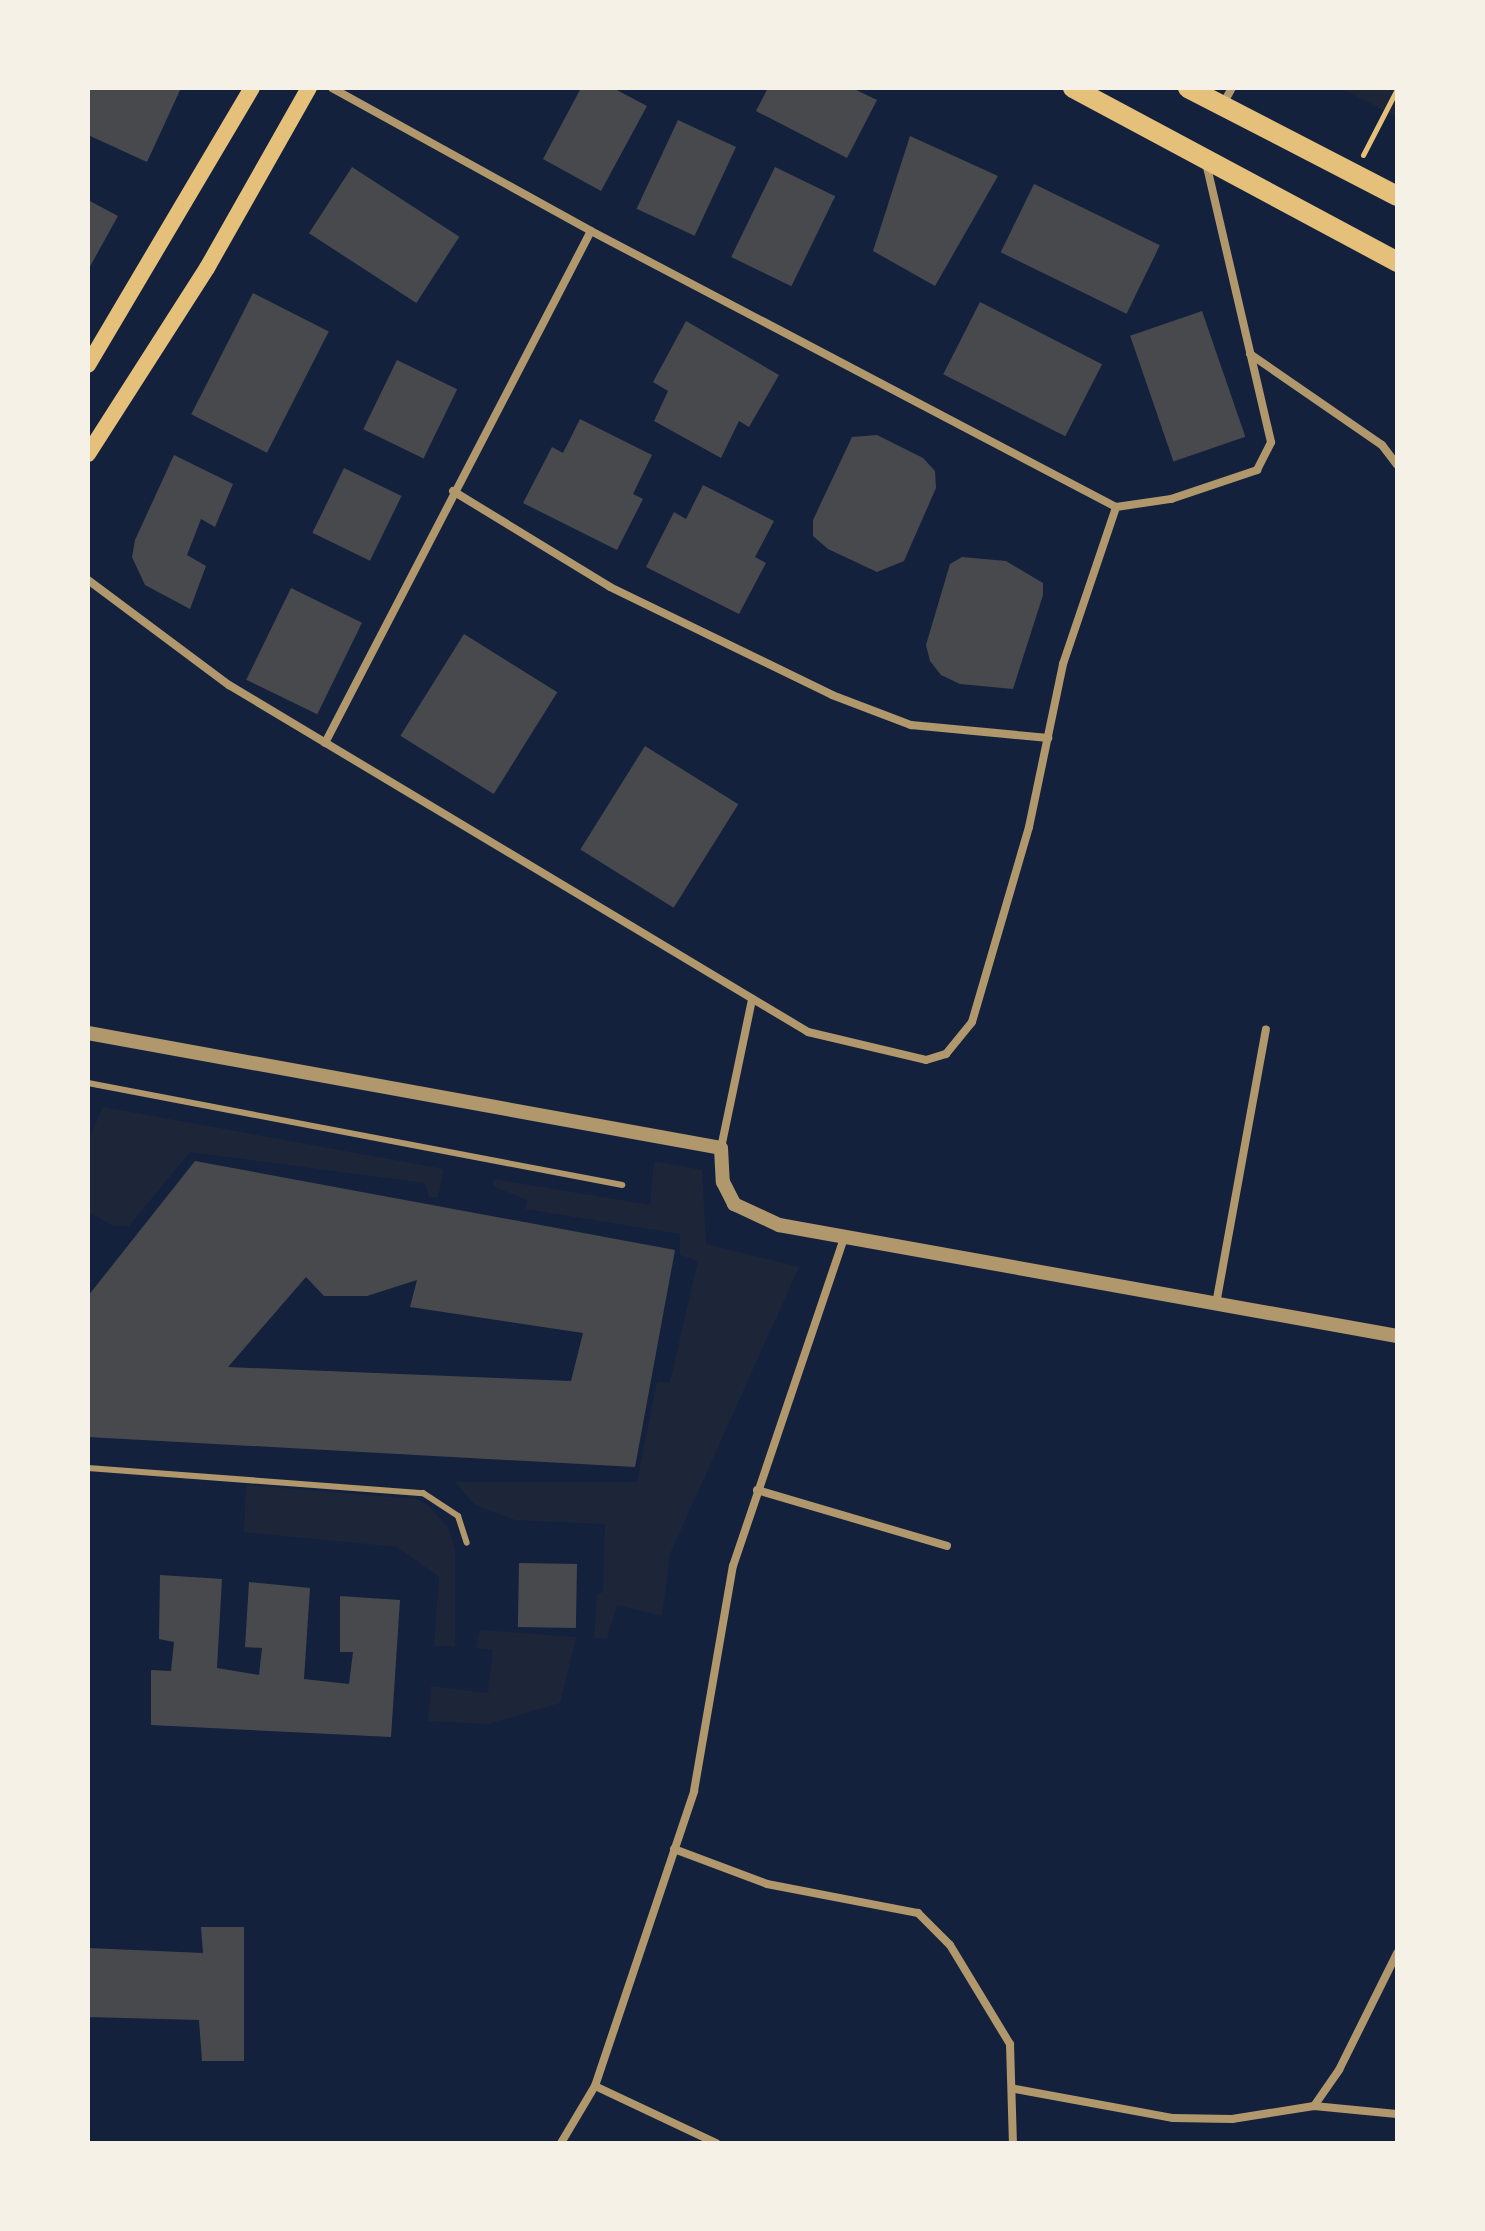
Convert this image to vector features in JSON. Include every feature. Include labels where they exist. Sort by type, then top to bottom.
[{"type":"main road","points":[[88,365],[252,88]]},
{"type":"main road","points":[[88,454],[207,268],[309,88]]},
{"type":"main road","points":[[1073,88],[1397,262]]},
{"type":"main road","points":[[1188,88],[1228,96],[1397,196]]},
{"type":"street","points":[[332,88],[591,231],[1116,507],[1171,499],[1257,470],[1271,442],[1270,424],[1249,354],[1206,160]]},
{"type":"street","points":[[325,743],[453,491],[591,231]]},
{"type":"street","points":[[1249,354],[1382,445],[1397,465]]},
{"type":"street","points":[[453,491],[610,587],[832,695],[911,725],[1048,738]]},
{"type":"street","points":[[88,580],[229,685],[808,1032],[926,1060],[946,1054],[972,1022],[1029,827],[1063,664],[1116,507]]},
{"type":"street","points":[[752,999],[721,1148],[723,1182],[734,1204],[779,1225],[844,1239],[1397,1336]]},
{"type":"street","points":[[1216,1304],[1266,1030]]},
{"type":"street","points":[[88,1033],[721,1148]]},
{"type":"street","points":[[561,2143],[595,2086],[694,1791],[733,1566],[844,1239]]},
{"type":"street","points":[[757,1490],[947,1546]]},
{"type":"street","points":[[674,1849],[767,1884],[918,1913],[950,1945],[1010,2044],[1015,2089],[1013,2143]]},
{"type":"street","points":[[1314,2106],[1339,2070],[1397,1953]]},
{"type":"street","points":[[595,2086],[716,2143]]},
{"type":"street","points":[[1015,2089],[1173,2118],[1232,2119],[1314,2106],[1397,2114]]},
{"type":"lane","points":[[88,1083],[622,1185]]},
{"type":"lane","points":[[88,1468],[423,1493],[458,1516],[467,1543]]},
{"type":"path","points":[[1354,173],[1397,89]]},
{"type":"shaded area","points":[[1340,88],[1397,88],[1397,117]]},
{"type":"shaded area","points":[[103,1107],[444,1169],[438,1197],[429,1197],[425,1183],[190,1152],[129,1226],[114,1226],[88,1212],[88,1141]]},
{"type":"shaded area","points":[[654,1161],[702,1170],[706,1244],[799,1267],[670,1554],[662,1616],[617,1605],[607,1639],[594,1638],[597,1594],[603,1592],[605,1524],[515,1520],[475,1505],[455,1482],[637,1482],[657,1382],[670,1382],[698,1261],[680,1255],[680,1234],[525,1209],[527,1200],[493,1186],[493,1179],[650,1205]]},
{"type":"shaded area","points":[[246,1485],[416,1499],[429,1506],[449,1529],[455,1551],[455,1646],[434,1646],[439,1577],[397,1547],[244,1532]]},
{"type":"shaded area","points":[[480,1630],[576,1637],[560,1703],[488,1724],[428,1721],[431,1686],[488,1693],[493,1650],[476,1648]]},
{"type":"building","points":[[88,88],[181,88],[147,162],[88,135]]},
{"type":"building","points":[[581,88],[613,88],[647,106],[601,191],[543,159]]},
{"type":"building","points":[[768,88],[852,88],[877,100],[847,158],[756,111]]},
{"type":"building","points":[[678,120],[736,147],[695,236],[637,209]]},
{"type":"building","points":[[910,136],[998,176],[935,286],[873,251]]},
{"type":"building","points":[[352,167],[459,237],[416,303],[309,233]]},
{"type":"building","points":[[775,167],[835,196],[791,286],[731,257]]},
{"type":"building","points":[[1034,184],[1160,245],[1127,314],[1001,252]]},
{"type":"building","points":[[88,200],[118,216],[88,270]]},
{"type":"building","points":[[253,293],[329,332],[267,453],[191,414]]},
{"type":"building","points":[[980,302],[1102,364],[1065,436],[943,374]]},
{"type":"building","points":[[1202,311],[1245,437],[1173,461],[1130,336]]},
{"type":"building","points":[[686,321],[779,375],[749,427],[739,421],[721,458],[654,421],[668,391],[653,382]]},
{"type":"building","points":[[397,360],[457,389],[423,459],[363,429]]},
{"type":"building","points":[[580,419],[652,455],[633,494],[643,499],[617,550],[523,503],[552,447],[563,453]]},
{"type":"building","points":[[877,435],[923,458],[935,471],[936,488],[904,561],[877,572],[828,549],[813,536],[813,520],[852,437]]},
{"type":"building","points":[[174,455],[233,484],[215,527],[201,519],[187,555],[206,566],[190,609],[145,585],[132,557],[135,540]]},
{"type":"building","points":[[344,468],[402,496],[370,561],[312,533]]},
{"type":"building","points":[[703,485],[774,521],[755,557],[766,563],[739,614],[646,567],[674,512],[686,519]]},
{"type":"building","points":[[962,557],[1006,561],[1043,583],[1043,595],[1013,689],[960,684],[941,675],[930,661],[926,645],[950,564]]},
{"type":"building","points":[[291,588],[362,623],[317,714],[246,680]]},
{"type":"building","points":[[464,634],[557,692],[494,794],[400,736]]},
{"type":"building","points":[[645,746],[738,804],[674,908],[580,849]]},
{"type":"building","points":[[195,1161],[675,1250],[635,1467],[88,1437],[88,1296]],"holes":[[[306,1277],[324,1296],[367,1296],[417,1280],[410,1307],[583,1333],[571,1381],[228,1367]]]},
{"type":"building","points":[[519,1563],[577,1564],[576,1628],[518,1627]]},
{"type":"building","points":[[160,1575],[222,1579],[217,1668],[259,1675],[262,1648],[245,1647],[249,1582],[310,1588],[304,1679],[349,1684],[353,1652],[340,1652],[340,1596],[400,1600],[391,1737],[151,1725],[151,1670],[171,1671],[174,1642],[159,1639]]},
{"type":"building","points":[[201,1927],[244,1927],[244,2061],[202,2061],[199,2020],[88,2017],[88,1948],[203,1953]]}]
